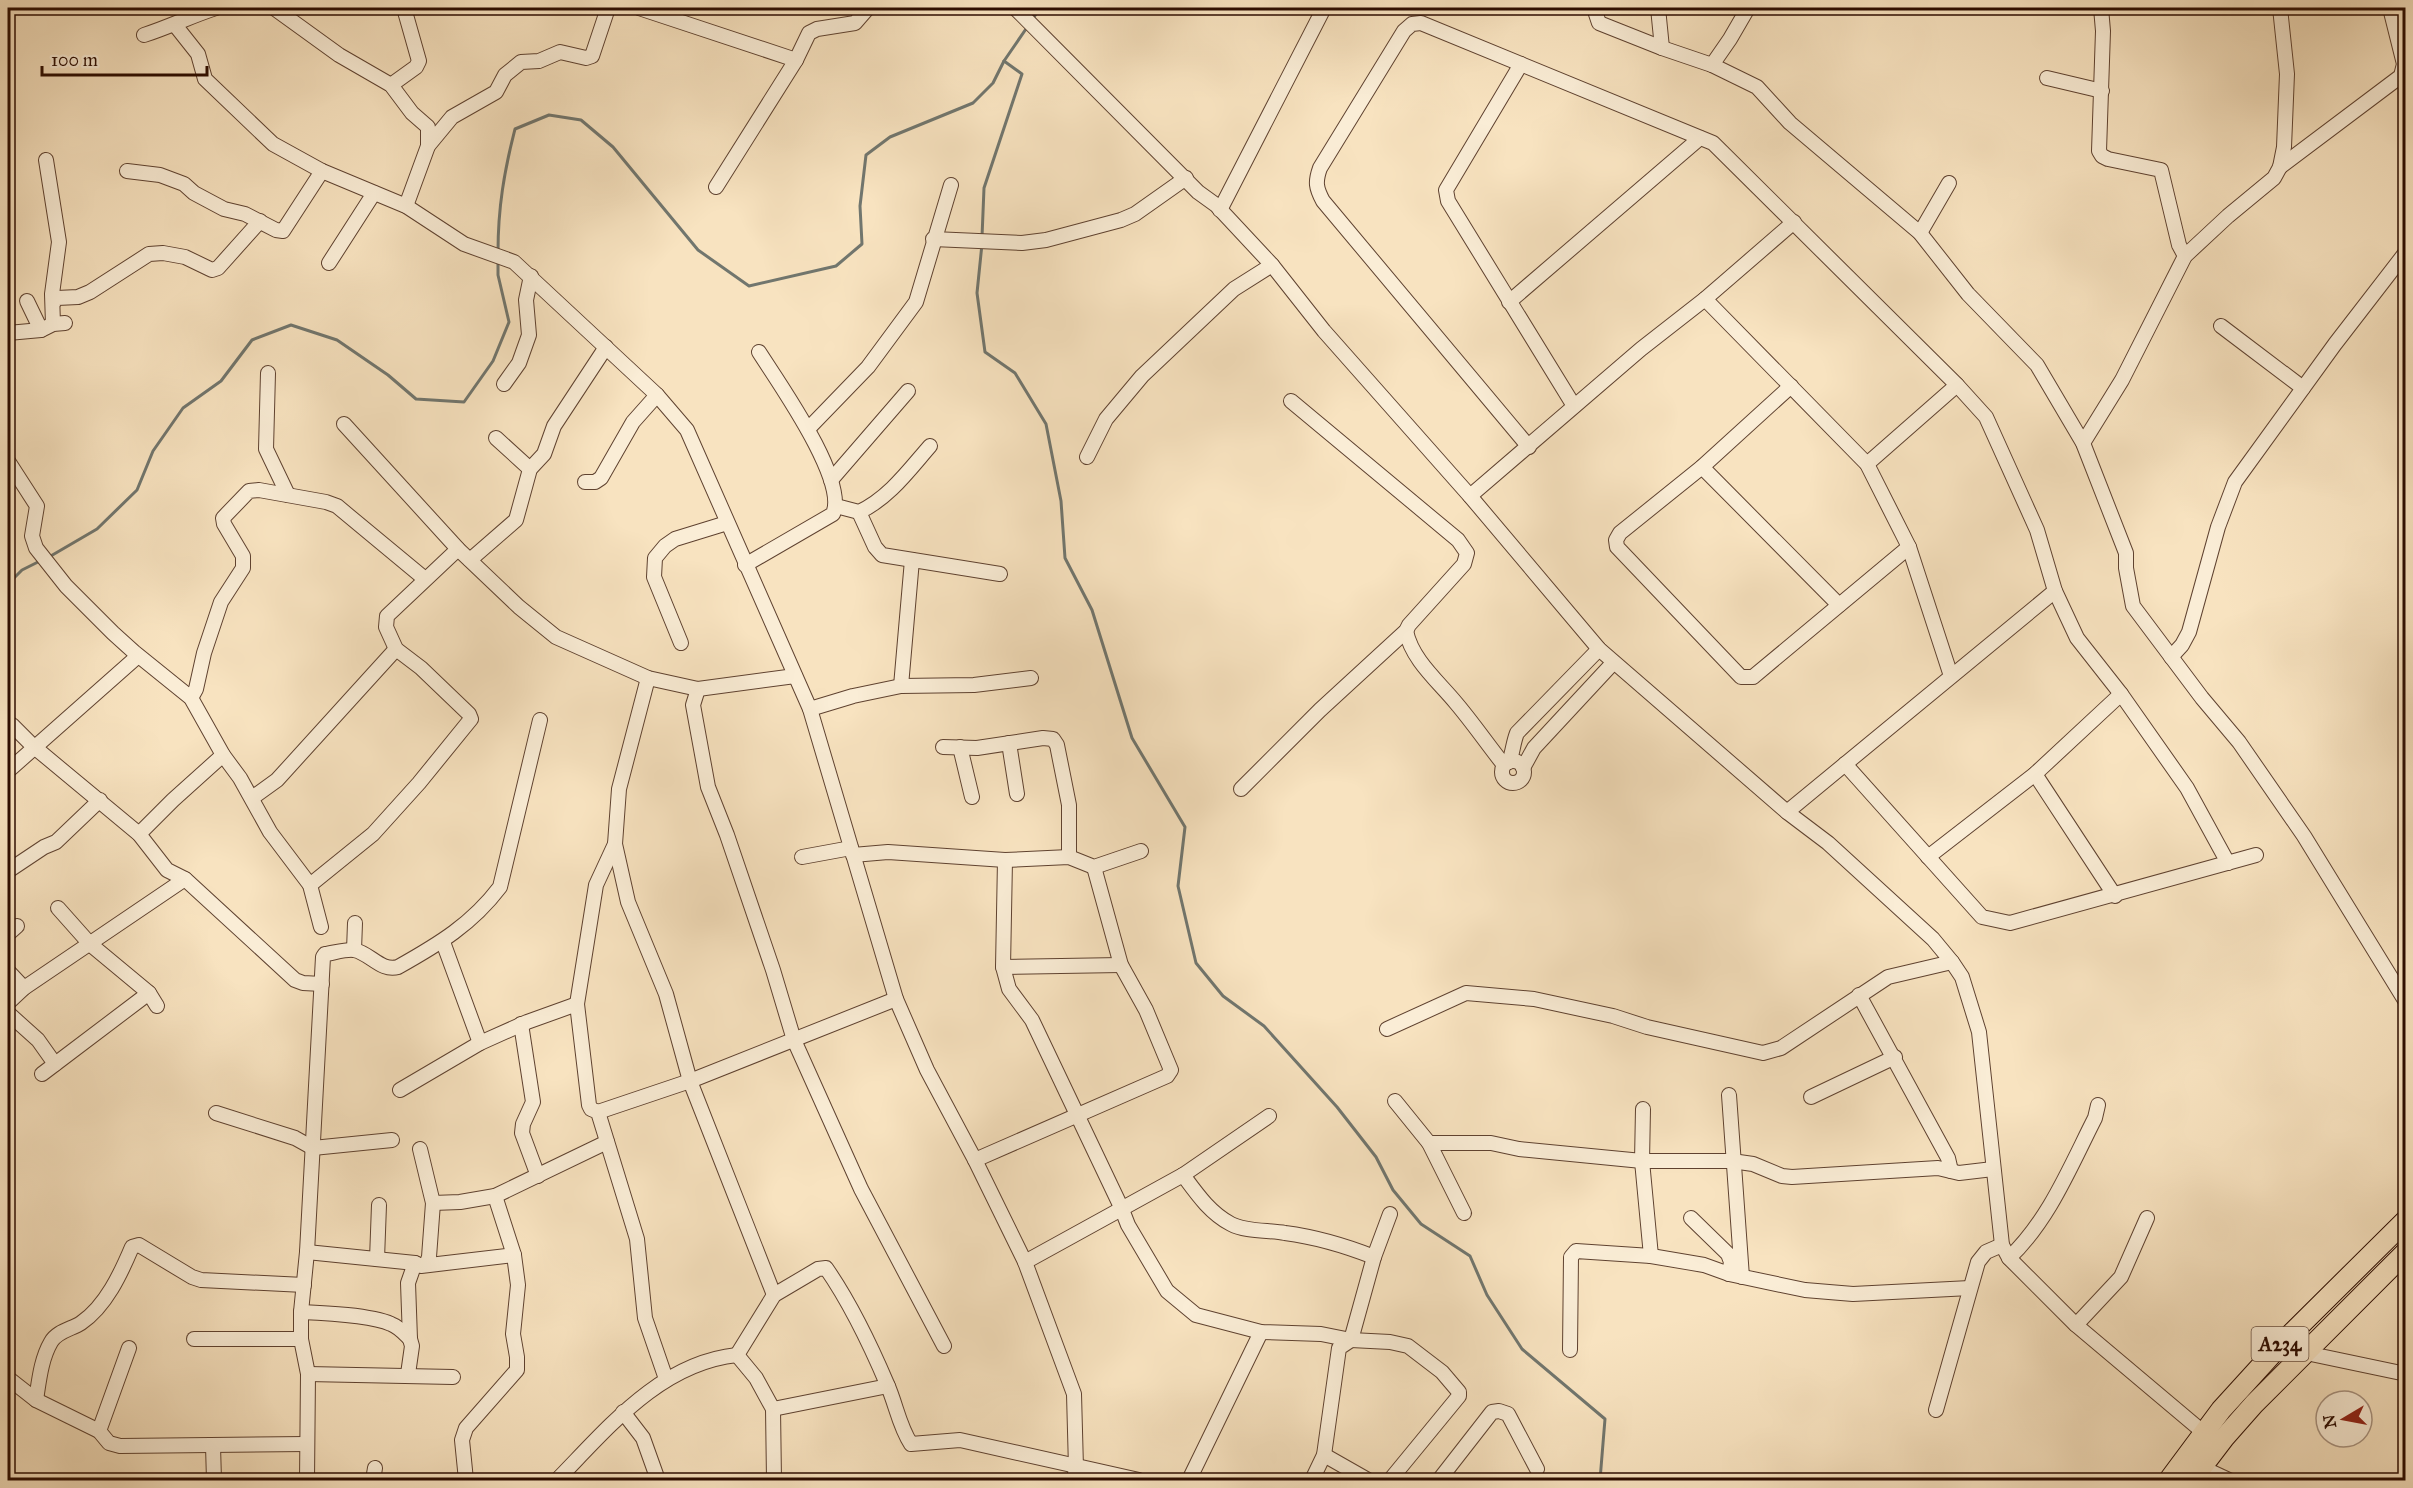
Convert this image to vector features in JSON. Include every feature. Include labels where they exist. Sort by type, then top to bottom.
[{"type":"highway","name":"A234","points":[[2169,1480],[2203,1432],[2283,1342],[2406,1220]]},
{"type":"highway","name":"A234","points":[[2197,1474],[2254,1404],[2406,1252]]},
{"type":"street","points":[[144,35],[176,26],[190,16],[216,8]]},
{"type":"street","points":[[274,8],[339,55],[391,85],[412,113],[428,127],[428,146]]},
{"type":"street","points":[[391,85],[416,67],[419,61],[404,8]]},
{"type":"street","points":[[406,206],[428,146],[452,117],[496,92],[506,75],[521,62],[539,61],[560,52],[586,58],[592,56],[608,8]]},
{"type":"street","points":[[639,8],[796,60]]},
{"type":"street","points":[[716,187],[796,60],[809,33],[817,29],[855,23],[868,8]]},
{"type":"street","points":[[1015,8],[1220,210],[1272,265],[1324,331],[1470,496],[1599,649],[1787,812],[1828,843],[1933,939],[1962,977],[1979,1032],[2002,1245],[2009,1258],[2076,1325],[2203,1432]]},
{"type":"street","points":[[1220,210],[1324,8]]},
{"type":"street","points":[[1594,8],[1599,23],[1712,65],[1757,87],[1790,123],[1920,233],[1968,294],[2037,366],[2083,443],[2126,553],[2126,568],[2133,606],[2239,742],[2304,836],[2406,1002]]},
{"type":"street","points":[[1658,8],[1662,48]]},
{"type":"street","points":[[1712,65],[1748,8]]},
{"type":"street","points":[[2101,8],[2102,91],[2099,151],[2108,159],[2162,170],[2179,245],[2185,256]]},
{"type":"street","points":[[2083,443],[2122,380],[2185,256],[2274,178],[2280,167],[2284,147],[2287,74],[2280,8]]},
{"type":"street","points":[[2280,167],[2401,76],[2404,64],[2390,8]]},
{"type":"street","points":[[1529,447],[1323,201],[1317,190],[1316,181],[1320,168],[1404,30],[1412,24],[1421,23],[1713,143],[1957,385],[1986,417],[2037,530],[2055,591],[2077,638],[2121,694],[2187,788],[2228,863]]},
{"type":"street","points":[[176,26],[198,54],[205,79],[273,144],[322,171],[406,206],[464,243],[514,262],[657,395],[687,430],[810,710],[896,999],[927,1070],[975,1160],[1025,1262],[1074,1394],[1075,1474]]},
{"type":"street","points":[[1521,64],[1446,190],[1448,201],[1574,406]]},
{"type":"street","points":[[2047,78],[2102,91]]},
{"type":"street","points":[[1509,302],[1700,138]]},
{"type":"street","points":[[46,160],[59,242],[53,326]]},
{"type":"street","points":[[127,171],[160,175],[184,184],[194,193],[224,208],[245,214],[276,230],[283,231],[322,171]]},
{"type":"street","points":[[933,239],[1022,243],[1046,240],[1121,220],[1147,207],[1186,178]]},
{"type":"street","points":[[1920,233],[1949,183]]},
{"type":"street","points":[[808,429],[868,367],[916,302],[951,185]]},
{"type":"street","points":[[329,264],[374,193]]},
{"type":"street","points":[[53,303],[57,298],[78,297],[90,292],[149,255],[163,253],[185,257],[212,270],[218,268],[260,221]]},
{"type":"street","points":[[1470,496],[1641,349],[1705,299],[1794,222]]},
{"type":"street","points":[[2171,657],[2182,645],[2189,632],[2218,527],[2235,482],[2406,252]]},
{"type":"street","points":[[1087,456],[1106,419],[1142,376],[1234,289],[1272,265]]},
{"type":"street","points":[[504,384],[519,363],[529,335],[526,300],[531,276]]},
{"type":"street","points":[[1705,299],[1867,464],[1909,547],[1951,676]]},
{"type":"street","points":[[27,300],[53,326]]},
{"type":"street","points":[[8,333],[53,326]]},
{"type":"street","points":[[2221,326],[2303,388]]},
{"type":"street","points":[[470,560],[516,520],[530,470],[544,454],[554,426],[606,347]]},
{"type":"street","points":[[745,565],[832,513],[836,506],[831,480],[808,429],[759,352]]},
{"type":"street","points":[[268,373],[266,449],[288,495]]},
{"type":"street","points":[[1867,464],[1957,385]]},
{"type":"street","points":[[1791,387],[1702,467],[1620,533],[1616,540],[1617,547],[1741,677],[1753,677],[1909,547]]},
{"type":"street","points":[[831,480],[908,391]]},
{"type":"street","points":[[585,482],[595,482],[601,478],[633,422],[657,395]]},
{"type":"street","points":[[1241,789],[1320,710],[1406,631],[1464,564],[1467,553],[1458,540],[1292,401]]},
{"type":"street","points":[[344,424],[458,549],[519,607],[556,637],[648,678],[698,689],[795,676]]},
{"type":"street","points":[[496,438],[530,470]]},
{"type":"street","points":[[836,506],[859,512],[895,487],[930,446]]},
{"type":"street","points":[[8,461],[37,506],[32,536],[36,548],[66,586],[138,656],[191,698],[270,831],[310,885],[321,927]]},
{"type":"street","points":[[1702,467],[1839,605]]},
{"type":"street","points":[[191,698],[196,689],[204,653],[221,602],[243,568],[243,556],[224,524],[223,518],[249,490],[288,495],[337,506],[425,579]]},
{"type":"street","points":[[859,512],[875,547],[882,555],[1000,574]]},
{"type":"street","points":[[681,643],[654,577],[655,558],[665,546],[675,539],[727,523]]},
{"type":"street","points":[[310,885],[373,834],[419,783],[471,719],[469,714],[421,668],[396,649],[386,627],[387,616],[458,549]]},
{"type":"street","points":[[901,686],[912,561]]},
{"type":"street","points":[[1787,812],[2055,591]]},
{"type":"street","points":[[1406,631],[1420,662],[1506,764]]},
{"type":"street","points":[[252,798],[278,780],[396,649]]},
{"type":"street","points":[[1599,649],[1518,733],[1514,741],[1514,751],[1506,764],[1503,776],[1511,783],[1521,779],[1523,768],[1534,748],[1613,663]]},
{"type":"street","points":[[8,771],[33,746],[138,656]]},
{"type":"street","points":[[648,678],[619,789],[615,844],[628,902],[666,994],[690,1081],[774,1295]]},
{"type":"street","points":[[810,710],[853,696],[901,686],[974,685],[1031,678]]},
{"type":"street","points":[[698,689],[693,705],[708,787],[727,835],[773,970],[794,1040],[861,1189],[944,1346]]},
{"type":"street","points":[[1928,857],[2035,774],[2121,694]]},
{"type":"street","points":[[307,1480],[308,1374],[301,1339],[301,1312],[307,1252],[325,954],[354,950],[392,969],[443,942],[485,908],[500,887],[540,720]]},
{"type":"street","points":[[12,725],[33,746],[140,834],[167,870],[185,879],[296,980],[303,983],[322,984]]},
{"type":"street","points":[[943,747],[977,748],[1043,738],[1053,739],[1057,745],[1069,805],[1070,857]]},
{"type":"street","points":[[1009,743],[1017,794]]},
{"type":"street","points":[[960,747],[972,797]]},
{"type":"street","points":[[140,834],[173,800],[223,755]]},
{"type":"street","points":[[1845,764],[1982,917],[1996,921],[2010,923],[2115,896],[2256,855]]},
{"type":"street","points":[[2035,774],[2115,896]]},
{"type":"street","points":[[8,871],[44,847],[56,842],[100,800]]},
{"type":"street","points":[[615,844],[596,885],[577,1004],[591,1109],[598,1112],[690,1081],[896,999]]},
{"type":"street","points":[[802,857],[852,852],[888,852],[1005,860],[1070,857],[1094,867],[1141,850]]},
{"type":"street","points":[[1005,860],[1003,967],[1009,989],[1032,1020],[1128,1225],[1167,1291],[1196,1315],[1261,1332],[1321,1334],[1351,1340],[1390,1342],[1408,1346],[1442,1372],[1459,1392],[1459,1396],[1390,1480]]},
{"type":"street","points":[[975,1160],[1167,1076],[1171,1070],[1146,1010],[1121,965],[1094,867]]},
{"type":"street","points":[[8,1003],[24,988],[185,879]]},
{"type":"street","points":[[58,908],[90,944],[149,993],[157,1006]]},
{"type":"street","points":[[354,950],[355,923]]},
{"type":"street","points":[[443,942],[480,1043]]},
{"type":"street","points":[[1387,1029],[1466,993],[1534,999],[1763,1053],[1781,1048],[1888,977],[1952,962]]},
{"type":"street","points":[[1003,967],[1121,965]]},
{"type":"street","points":[[8,971],[24,988]]},
{"type":"street","points":[[42,1074],[149,993]]},
{"type":"street","points":[[1859,995],[1895,1057],[1948,1158],[1951,1171]]},
{"type":"street","points":[[400,1090],[480,1043],[521,1024],[577,1004]]},
{"type":"street","points":[[8,1013],[38,1040],[55,1064]]},
{"type":"street","points":[[521,1024],[534,1102],[523,1124],[522,1133],[538,1176]]},
{"type":"street","points":[[1811,1097],[1895,1057]]},
{"type":"street","points":[[1730,1095],[1736,1275]]},
{"type":"street","points":[[1395,1101],[1429,1143],[1464,1213]]},
{"type":"street","points":[[2009,1258],[2027,1241],[2056,1194],[2095,1118],[2098,1105]]},
{"type":"street","points":[[1643,1109],[1642,1161],[1651,1256]]},
{"type":"street","points":[[598,1112],[637,1239],[645,1318],[666,1379]]},
{"type":"street","points":[[216,1113],[295,1138],[313,1148],[392,1140]]},
{"type":"street","points":[[1025,1262],[1121,1207],[1183,1175],[1269,1116]]},
{"type":"street","points":[[433,1203],[460,1202],[495,1196],[607,1142]]},
{"type":"street","points":[[1429,1143],[1491,1143],[1519,1149],[1642,1161],[1732,1161],[1753,1164],[1782,1176],[1792,1177],[1938,1168],[1959,1173],[1993,1169]]},
{"type":"street","points":[[408,1374],[412,1346],[404,1325],[408,1283],[420,1264],[429,1257],[433,1203],[420,1149]]},
{"type":"street","points":[[1183,1175],[1200,1199],[1218,1216],[1233,1225],[1348,1247],[1374,1257]]},
{"type":"street","points":[[466,1480],[462,1440],[466,1428],[517,1370],[513,1334],[518,1285],[514,1255],[495,1196]]},
{"type":"street","points":[[377,1259],[379,1205]]},
{"type":"street","points":[[1312,1480],[1324,1455],[1339,1348],[1351,1340],[1374,1257],[1390,1214]]},
{"type":"street","points":[[1691,1218],[1728,1254],[1736,1275]]},
{"type":"street","points":[[2076,1325],[2121,1277],[2147,1218]]},
{"type":"street","points":[[36,1400],[41,1367],[51,1340],[82,1323],[100,1305],[122,1271],[132,1247],[139,1245],[192,1277],[201,1280],[304,1285]]},
{"type":"street","points":[[1936,1410],[1978,1262],[1986,1252],[2002,1245]]},
{"type":"street","points":[[1570,1350],[1571,1257],[1576,1251],[1651,1256],[1704,1265],[1736,1275],[1805,1290],[1853,1294],[1970,1288]]},
{"type":"street","points":[[307,1252],[420,1264],[514,1255]]},
{"type":"street","points":[[737,1355],[774,1295],[818,1269],[826,1268],[848,1301],[888,1386],[904,1433],[911,1444],[960,1440],[1075,1474],[1139,1480]]},
{"type":"street","points":[[301,1312],[333,1313],[404,1325]]},
{"type":"street","points":[[1190,1480],[1261,1332]]},
{"type":"street","points":[[194,1339],[301,1339]]},
{"type":"street","points":[[99,1431],[129,1348]]},
{"type":"street","points":[[2306,1353],[2406,1374]]},
{"type":"street","points":[[557,1480],[623,1412],[666,1379],[715,1357],[737,1355]]},
{"type":"street","points":[[737,1355],[756,1378],[773,1410],[774,1480]]},
{"type":"street","points":[[308,1374],[408,1374],[453,1377]]},
{"type":"street","points":[[8,1377],[36,1400],[99,1431],[109,1443],[120,1446],[307,1444]]},
{"type":"street","points":[[773,1410],[888,1386]]},
{"type":"street","points":[[1439,1480],[1492,1412],[1499,1411],[1508,1414],[1537,1469]]},
{"type":"street","points":[[623,1412],[643,1438],[658,1480]]},
{"type":"street","points":[[213,1446],[214,1480]]},
{"type":"street","points":[[1324,1455],[1368,1480]]},
{"type":"street","points":[[2197,1474],[2229,1480]]},
{"type":"waterway","points":[[1032,20],[1040,8]]},
{"type":"waterway","points":[[498,252],[502,190],[515,129],[549,115],[581,120],[613,147],[698,250],[749,286],[836,266],[862,244],[860,206],[866,155],[890,137],[973,103],[993,83],[1004,61],[1028,26]]},
{"type":"waterway","points":[[982,237],[984,188],[1022,74],[1004,61]]},
{"type":"waterway","points":[[982,244],[977,293],[985,352],[1015,373],[1046,424],[1061,501],[1065,558],[1092,610],[1132,738],[1185,827],[1178,886],[1196,963],[1223,996],[1264,1026],[1337,1107],[1376,1157],[1393,1190],[1421,1224],[1470,1256],[1487,1295],[1522,1349],[1605,1419],[1600,1480]]},
{"type":"waterway","points":[[49,557],[97,529],[137,490],[153,451],[183,408],[221,381],[252,340],[291,325],[337,340],[388,375],[416,399],[464,402],[493,361],[509,322],[498,275],[498,262]]},
{"type":"waterway","points":[[8,584],[22,570],[40,561]]}]
